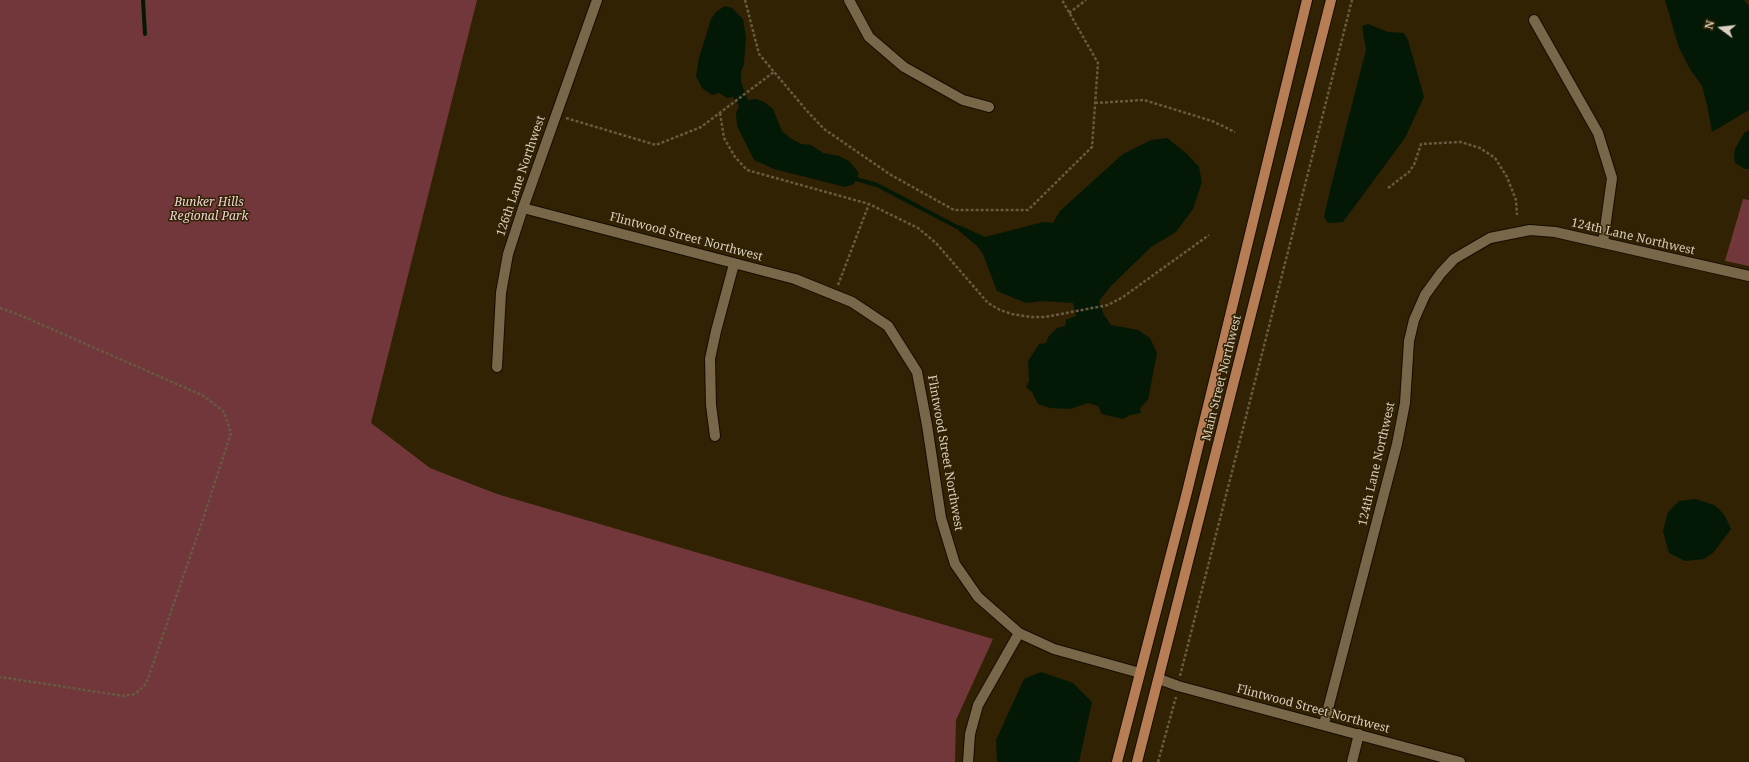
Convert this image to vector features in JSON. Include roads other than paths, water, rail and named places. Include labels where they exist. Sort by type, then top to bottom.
[{"type":"main road","name":"Main Street Northwest","points":[[1117,762],[1186,492],[1307,0]]},
{"type":"main road","name":"Main Street Northwest","points":[[1138,762],[1331,0]]},
{"type":"street","name":"126th Lane Northwest","points":[[497,367],[501,293],[508,254],[597,0]]},
{"type":"street","points":[[849,0],[869,37],[904,67],[963,100],[989,107]]},
{"type":"street","points":[[1534,20],[1598,134],[1612,178],[1603,243]]},
{"type":"street","name":"Flintwood Street Northwest","points":[[523,208],[795,279],[852,302],[888,326],[917,372],[927,424],[941,518],[955,564],[978,597],[1019,632],[1054,649],[1140,674]]},
{"type":"street","name":"124th Lane Northwest","points":[[1324,724],[1397,444],[1405,402],[1409,341],[1414,320],[1425,294],[1454,259],[1490,238],[1530,230],[1555,232],[1749,276]]},
{"type":"street","points":[[715,436],[711,405],[710,359],[734,264]]},
{"type":"street","points":[[968,762],[970,734],[978,704],[1019,632]]},
{"type":"street","name":"Flintwood Street Northwest","points":[[1159,679],[1178,686],[1324,724],[1460,762]]},
{"type":"street","points":[[1352,762],[1359,734]]},
{"type":"waterway","points":[[143,0],[145,34]]},
{"type":"waterway","points":[[856,179],[877,185],[959,228]]},
{"type":"park label","name":"Bunker Hills Regional Park","points":[[209,210]]}]
